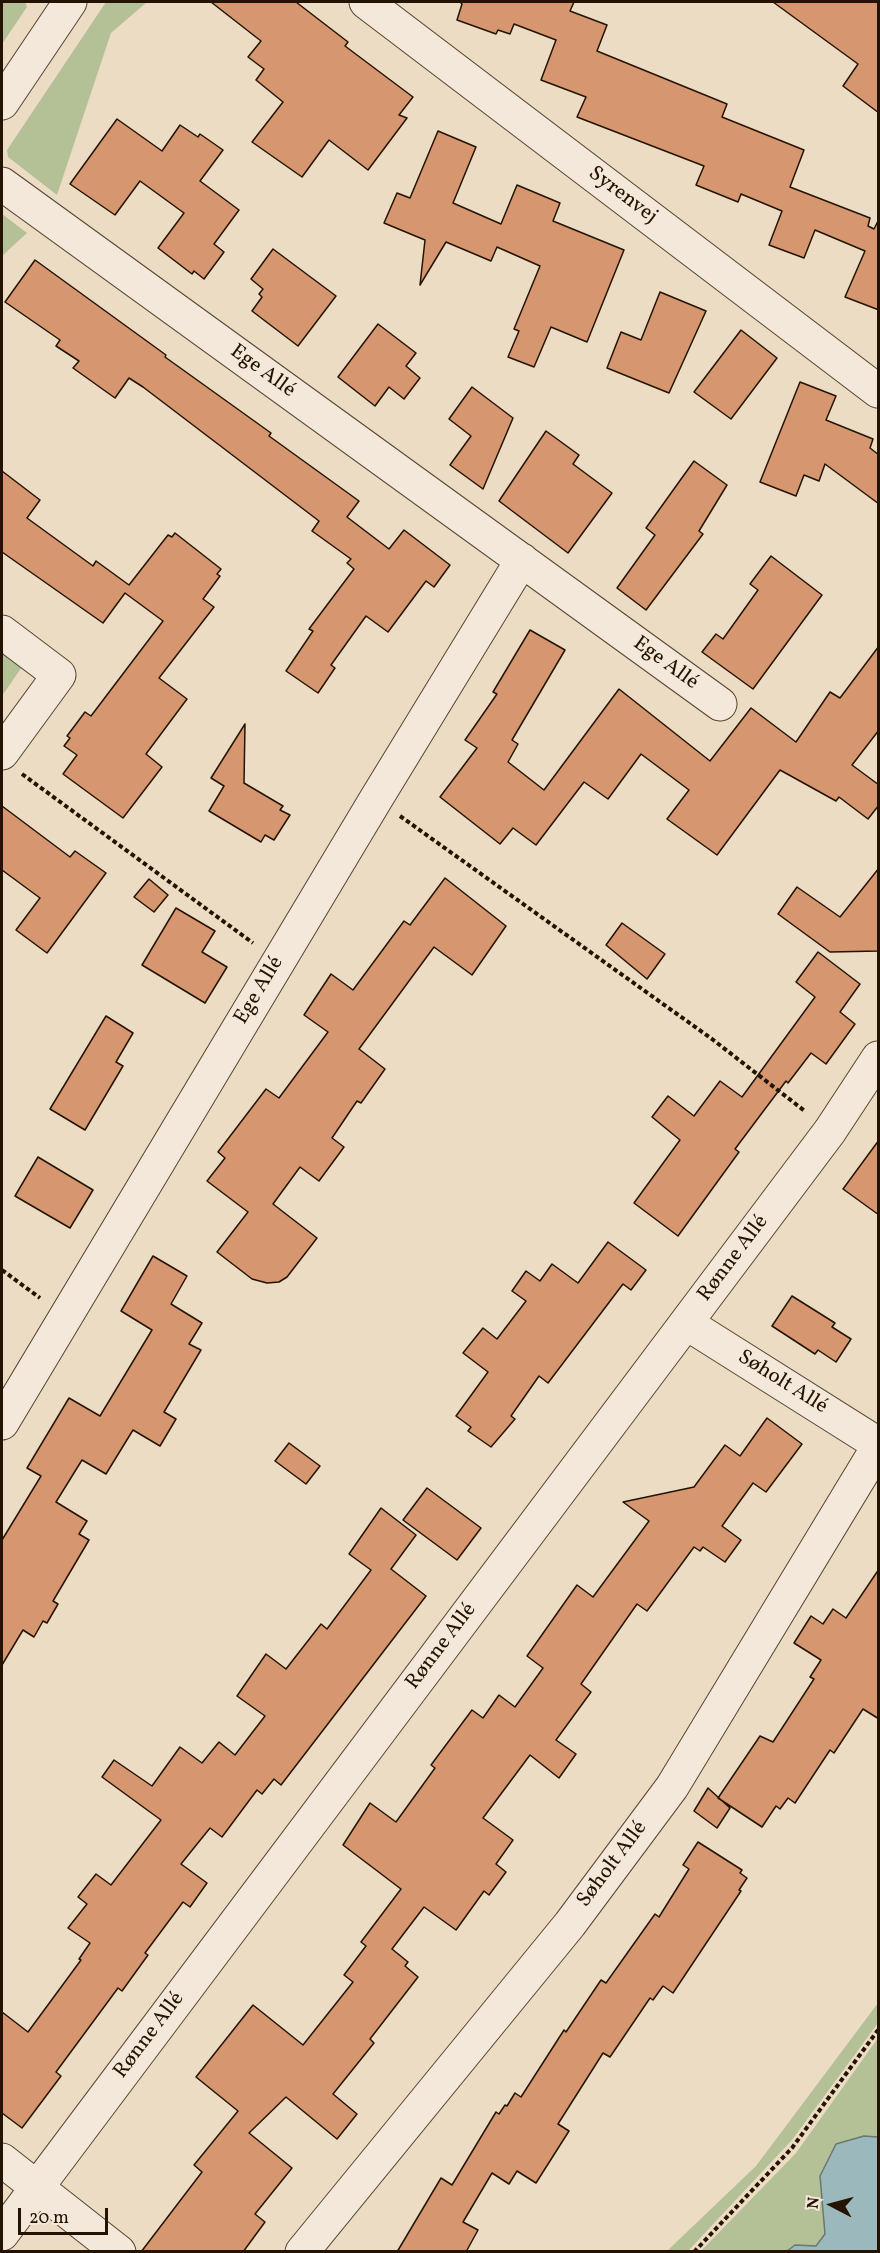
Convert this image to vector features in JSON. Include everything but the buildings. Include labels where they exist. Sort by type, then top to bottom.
[{"type":"street","points":[[2,103],[70,2]]},
{"type":"street","name":"Syrenvej","points":[[366,2],[879,391]]},
{"type":"street","name":"Ege Allé","points":[[2,184],[720,704]]},
{"type":"street","name":"Ege Allé","points":[[2,1423],[278,961],[522,560]]},
{"type":"street","points":[[2,632],[59,675],[11,763]]},
{"type":"street","name":"Rønne Allé","points":[[2,2234],[830,1131],[879,1058]]},
{"type":"street","name":"Søholt Allé","points":[[302,2252],[570,1924],[672,1787],[879,1445],[686,1323]]},
{"type":"street","points":[[2,2160],[120,2252]]},
{"type":"path","points":[[11,763],[278,961]]},
{"type":"path","points":[[376,799],[712,1038],[830,1131]]},
{"type":"path","points":[[2,1270],[65,1317]]},
{"type":"path","points":[[694,2252],[792,2148],[879,2030]]},
{"type":"green space","points":[[2,2],[25,2],[27,7],[2,44]]},
{"type":"green space","points":[[106,2],[147,2],[111,33],[57,195],[8,157],[7,150]]},
{"type":"green space","points":[[2,214],[27,233],[2,256]]},
{"type":"green space","points":[[2,647],[24,664],[2,696]]},
{"type":"green space","points":[[878,2003],[878,2023],[792,2140],[688,2251],[667,2251],[756,2166]]},
{"type":"green space","points":[[878,2038],[878,2137],[864,2136],[836,2144],[820,2176],[826,2234],[816,2246],[795,2245],[787,2252],[700,2252],[796,2153]]},
{"type":"water","points":[[864,2136],[878,2137],[878,2251],[787,2251],[795,2245],[816,2246],[825,2234],[820,2176],[836,2144]]}]
